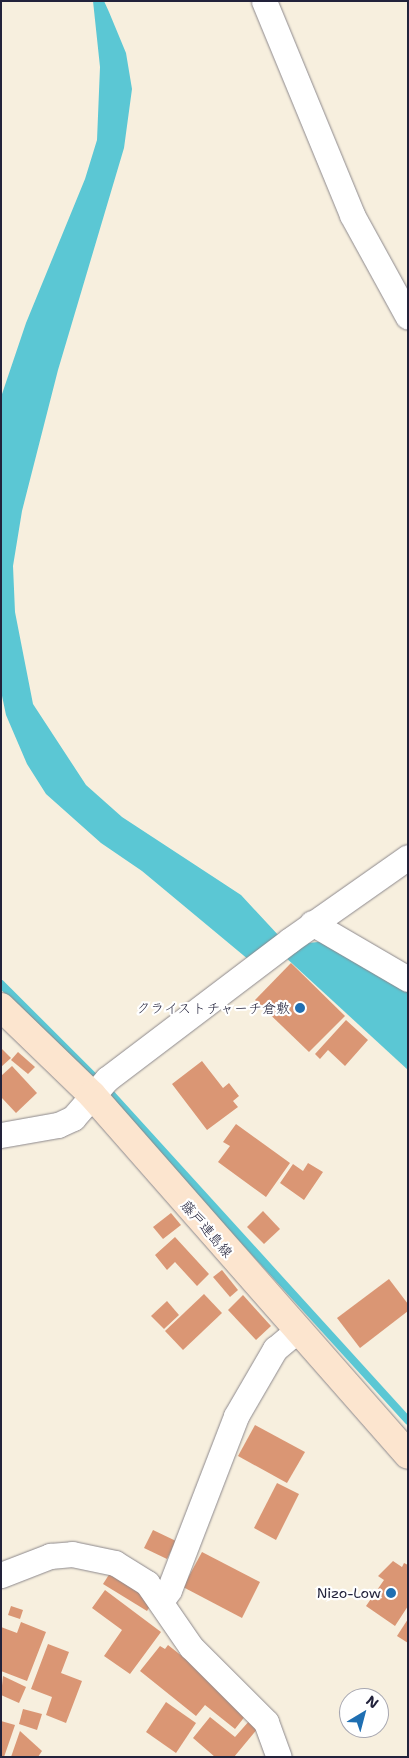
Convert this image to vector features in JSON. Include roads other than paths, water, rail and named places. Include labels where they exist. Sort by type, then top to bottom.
[{"type":"main road","name":"藤戸連島線","points":[[1,1007],[99,1088],[298,1330],[408,1455]]},
{"type":"street","points":[[264,1],[352,215],[408,318]]},
{"type":"street","points":[[1,1135],[58,1125],[74,1118],[99,1088],[282,945],[408,857]]},
{"type":"street","points":[[312,923],[408,979]]},
{"type":"street","points":[[162,1600],[170,1590],[236,1416],[275,1349],[298,1330]]},
{"type":"street","points":[[1,1575],[50,1556],[72,1554],[94,1556],[115,1563],[147,1583],[162,1600],[191,1647],[266,1722],[279,1757]]},
{"type":"water","points":[[93,1],[104,1],[109,12],[126,53],[132,89],[124,148],[58,370],[22,511],[13,566],[15,612],[33,704],[86,785],[122,817],[241,895],[280,937],[249,960],[142,871],[101,843],[46,794],[27,764],[6,715],[1,691],[1,397],[26,323],[85,179],[97,140],[100,67]]},
{"type":"water","points":[[327,941],[408,989],[408,1070],[284,956],[299,944]]},
{"type":"waterway","points":[[1,984],[110,1093],[408,1421]]},
{"type":"place","name":"クライストチャーチ倉敷","points":[[300,1008]]},
{"type":"place","name":"Nizo-Low","points":[[391,1593]]}]
